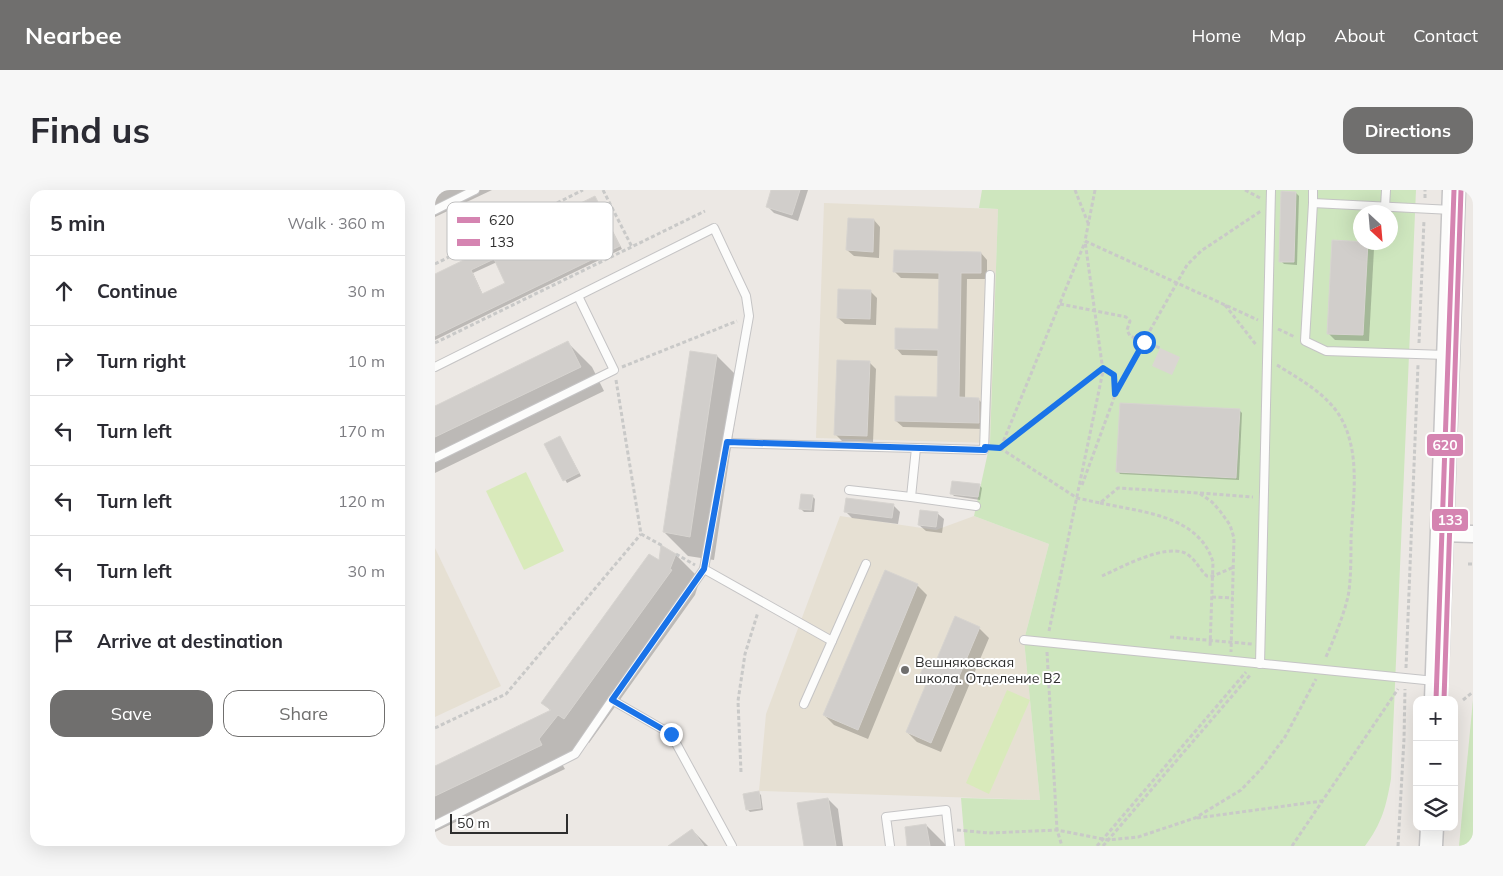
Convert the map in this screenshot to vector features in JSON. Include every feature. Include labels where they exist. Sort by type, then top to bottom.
[{"type":"main road","points":[[1436,690],[1454,200]]},
{"type":"main road","points":[[1431,846],[1432,831]]},
{"type":"street","points":[[1442,532],[1473,534]]},
{"type":"lane","points":[[451,202],[475,190]]},
{"type":"lane","points":[[1313,190],[1305,341],[1326,350],[1448,355]]},
{"type":"lane","points":[[1385,205],[1386,190]]},
{"type":"lane","points":[[1257,663],[1261,645],[1270,204],[1268,193]]},
{"type":"lane","points":[[1398,208],[1424,209],[1454,200]]},
{"type":"lane","points":[[1313,203],[1353,205]]},
{"type":"lane","points":[[435,210],[447,204]]},
{"type":"lane","points":[[435,367],[714,228],[746,296],[749,316],[704,569],[575,754],[435,825]]},
{"type":"lane","points":[[727,442],[985,450],[990,275]]},
{"type":"lane","points":[[435,458],[614,370],[577,296]]},
{"type":"lane","points":[[911,497],[916,448]]},
{"type":"lane","points":[[849,490],[976,506]]},
{"type":"lane","points":[[804,704],[866,564]]},
{"type":"lane","points":[[704,569],[831,641]]},
{"type":"lane","points":[[1024,640],[1406,678],[1436,690]]},
{"type":"lane","points":[[612,700],[671,734],[732,846]]},
{"type":"lane","points":[[890,846],[885,817],[945,810],[950,846]]},
{"type":"path","points":[[559,202],[583,190]]},
{"type":"path","points":[[603,190],[609,202]]},
{"type":"path","points":[[1075,190],[1089,223]]},
{"type":"path","points":[[1000,448],[1085,241],[1095,190]]},
{"type":"path","points":[[1398,846],[1405,739],[1425,190]]},
{"type":"path","points":[[1263,219],[1263,210],[1268,193]]},
{"type":"path","points":[[1077,498],[1115,394],[1187,265],[1201,250],[1270,204]]},
{"type":"path","points":[[613,210],[632,247]]},
{"type":"path","points":[[613,256],[705,211]]},
{"type":"path","points":[[1085,241],[1305,341]]},
{"type":"path","points":[[1062,846],[1057,830],[1047,642],[1103,368],[1085,241]]},
{"type":"path","points":[[435,264],[447,258]]},
{"type":"path","points":[[435,343],[605,260]]},
{"type":"path","points":[[1059,304],[1126,317],[1129,321],[1127,333],[1129,336],[1160,348]]},
{"type":"path","points":[[948,830],[989,833],[1057,830],[1107,840],[1138,837],[1195,818],[1216,807],[1241,790],[1262,768],[1285,737],[1321,669],[1333,643],[1349,592],[1354,470],[1349,438],[1341,419],[1330,403],[1311,386],[1267,359],[1225,305]]},
{"type":"path","points":[[435,728],[506,694],[641,534],[614,370],[749,316]]},
{"type":"path","points":[[1000,448],[1103,368]]},
{"type":"path","points":[[1103,368],[1114,375],[1115,394]]},
{"type":"path","points":[[985,447],[1000,448],[1077,498],[1165,517],[1183,524],[1198,538],[1210,554],[1213,562],[1209,658]]},
{"type":"path","points":[[1100,503],[1117,488],[1264,498]]},
{"type":"path","points":[[1199,493],[1212,502],[1230,525],[1234,538],[1231,661]]},
{"type":"path","points":[[641,534],[663,546]]},
{"type":"path","points":[[1102,576],[1140,560],[1166,552],[1177,551],[1191,557],[1207,576],[1213,576],[1234,567]]},
{"type":"path","points":[[676,554],[704,569]]},
{"type":"path","points":[[1467,564],[1473,564]]},
{"type":"path","points":[[1212,597],[1233,598]]},
{"type":"path","points":[[741,772],[738,701],[745,654],[761,602]]},
{"type":"path","points":[[1170,637],[1261,645]]},
{"type":"path","points":[[1097,846],[1257,663]]},
{"type":"path","points":[[1103,846],[1257,663]]},
{"type":"path","points":[[1292,846],[1406,678]]},
{"type":"path","points":[[1463,700],[1473,692]]},
{"type":"path","points":[[1195,818],[1323,801]]},
{"type":"shaded area","points":[[824,203],[998,209],[990,443],[816,438]]},
{"type":"shaded area","points":[[1160,348],[1180,357],[1172,375],[1152,366]]},
{"type":"shaded area","name":"Вешняковская школа. Отделение В2","points":[[840,516],[936,530],[974,516],[1049,544],[1024,640],[1040,800],[759,791],[766,714]]},
{"type":"shaded area","points":[[435,548],[501,686],[435,717]]},
{"type":"green space","points":[[982,190],[1416,190],[1391,779],[1383,814],[1376,830],[1365,846],[965,846],[961,798],[1040,800],[1024,640],[1049,544],[974,516],[990,443],[998,209],[979,208]]},
{"type":"green space","points":[[526,472],[564,551],[524,570],[486,491]]},
{"type":"green space","points":[[1007,690],[1030,700],[989,794],[966,783]]},
{"type":"green space","points":[[1473,700],[1473,846],[1459,846]]},
{"type":"building","points":[[771,190],[800,190],[792,215],[766,207]]},
{"type":"building","points":[[1281,191],[1296,192],[1294,262],[1279,262]]},
{"type":"building","points":[[595,196],[598,202],[583,202]]},
{"type":"building","points":[[848,218],[874,219],[873,252],[846,250]]},
{"type":"building","points":[[613,232],[620,246],[613,249]]},
{"type":"building","points":[[1332,240],[1353,241],[1353,250],[1368,250],[1363,335],[1327,334]]},
{"type":"building","points":[[894,250],[981,252],[981,273],[961,273],[959,397],[979,398],[979,423],[895,421],[895,396],[937,397],[938,350],[895,349],[895,328],[938,329],[939,273],[893,272]]},
{"type":"building","points":[[464,260],[492,260],[471,270],[482,294],[505,283],[494,260],[591,260],[435,336],[435,274]]},
{"type":"building","points":[[838,289],[871,290],[870,319],[837,318]]},
{"type":"building","points":[[568,341],[581,367],[435,437],[435,406]]},
{"type":"building","points":[[690,351],[717,355],[690,537],[663,532]]},
{"type":"building","points":[[837,360],[870,361],[867,436],[834,435]]},
{"type":"building","points":[[1120,403],[1240,409],[1236,478],[1116,472]]},
{"type":"building","points":[[560,436],[579,473],[563,481],[544,444]]},
{"type":"building","points":[[952,481],[980,484],[978,497],[950,494]]},
{"type":"building","points":[[801,494],[813,495],[811,510],[799,509]]},
{"type":"building","points":[[846,498],[894,504],[892,518],[844,512]]},
{"type":"building","points":[[920,510],[938,512],[936,527],[918,525]]},
{"type":"building","points":[[661,545],[676,554],[670,569],[672,570],[564,719],[558,715],[539,739],[542,745],[435,796],[435,766],[551,710],[541,703],[649,554],[659,560]]},
{"type":"building","points":[[885,570],[918,584],[858,730],[823,715]]},
{"type":"building","points":[[955,616],[980,627],[931,743],[906,732],[927,682],[918,679],[925,664],[933,668]]},
{"type":"building","points":[[759,791],[761,808],[746,810],[743,794]]},
{"type":"building","points":[[828,798],[836,846],[804,846],[797,803]]},
{"type":"building","points":[[926,824],[930,846],[907,846],[905,827]]},
{"type":"building","points":[[692,829],[704,846],[668,846]]},
{"type":"transit line","name":"620","points":[[1436,696],[1454,190]]},
{"type":"transit line","name":"133","points":[[1444,696],[1461,190]]},
{"type":"place","name":"Вешняковская школа. Отделение В2","points":[[905,670]]},
{"type":"route","points":[[671,734],[612,700],[704,569],[727,442],[985,450],[985,447],[1000,448],[1103,368],[1114,375],[1115,394],[1144,342]]}]
